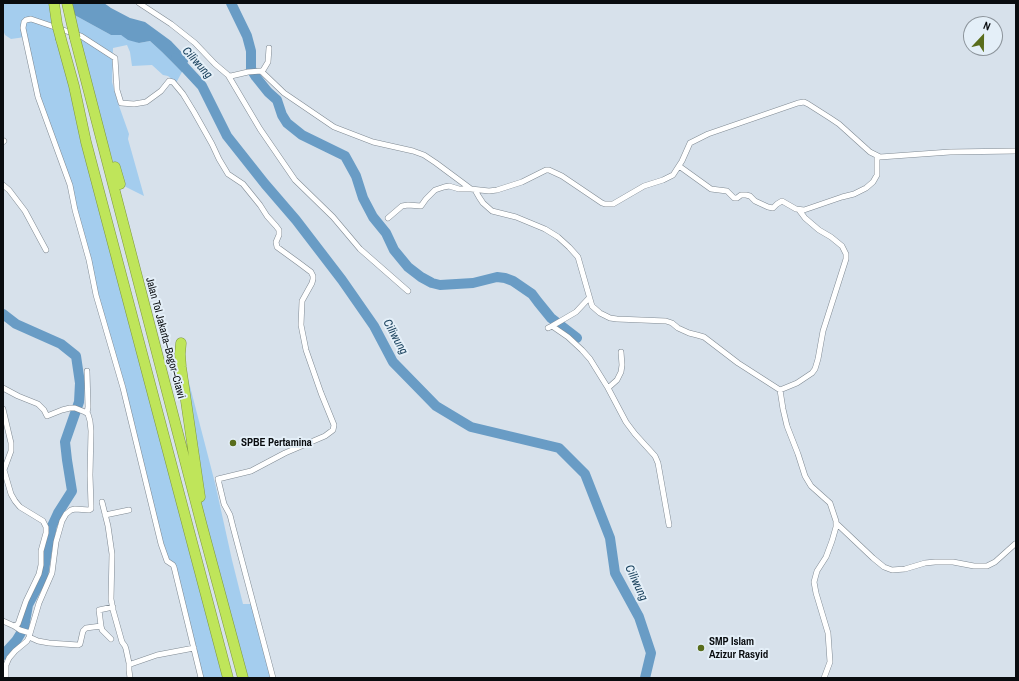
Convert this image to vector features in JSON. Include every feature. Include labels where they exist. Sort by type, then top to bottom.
[{"type":"highway","points":[[54,3],[57,24],[74,86],[88,150],[228,678]]},
{"type":"highway","name":"Jalan Tol Jakarta–Bogor–Ciawi","points":[[67,3],[88,90],[243,678]]},
{"type":"highway","points":[[88,90],[94,100],[120,184]]},
{"type":"highway","points":[[180,343],[186,406],[202,510],[202,526]]},
{"type":"street","points":[[139,3],[171,24],[195,43],[228,75],[260,129],[295,180],[333,217],[360,249],[408,291]]},
{"type":"street","points":[[147,3],[150,10]]},
{"type":"street","points":[[201,678],[174,566],[167,561],[161,544],[123,388],[96,295],[70,185],[38,96],[24,28],[24,22],[26,20],[31,20],[80,36],[115,58],[117,90],[121,103],[134,104],[146,102],[161,92],[169,81],[173,82],[183,94],[194,112],[228,174],[243,184],[279,230],[279,235],[276,242],[277,247],[299,262],[311,272],[313,276],[314,280],[302,301],[301,325],[304,343],[321,393],[334,425],[333,430],[325,436],[284,453],[251,471],[218,479],[224,504],[230,515],[273,678]]},
{"type":"street","points":[[260,72],[268,62],[270,48]]},
{"type":"street","points":[[228,75],[233,76],[248,72],[260,72],[284,92],[334,127],[373,142],[424,155],[473,189],[483,203],[492,211],[516,217],[545,228],[558,237],[578,257],[589,298],[592,306],[596,310],[610,318],[666,321],[672,323],[678,328],[689,333],[697,334],[704,338],[738,363],[780,390]]},
{"type":"street","points":[[388,218],[402,206],[421,206],[435,190],[444,187],[449,186],[459,189],[489,191],[497,190],[522,182],[546,170],[562,176],[602,203],[613,204],[644,186],[670,177],[679,166],[690,143],[715,132],[798,102],[804,102],[830,118],[844,128],[865,148],[877,156],[884,157],[950,152],[1016,151]]},
{"type":"street","points":[[799,210],[809,209],[854,194],[866,188],[873,182],[877,174],[877,156]]},
{"type":"street","points":[[679,166],[712,189],[727,191],[734,198],[746,194],[758,203],[772,208],[780,202],[784,202],[799,210],[815,227],[839,242],[846,254],[846,259],[823,332],[815,369],[797,383],[780,390]]},
{"type":"street","points":[[3,185],[9,190],[25,211],[46,250]]},
{"type":"street","points":[[589,298],[576,312],[553,326],[568,337],[590,359],[610,387],[626,422],[658,463],[669,525]]},
{"type":"street","points":[[610,387],[620,376],[622,365],[621,352]]},
{"type":"street","points":[[86,412],[88,407],[87,372]]},
{"type":"street","points":[[3,388],[38,404],[47,416],[70,408],[75,408],[86,412],[89,417],[90,431],[91,508],[88,511],[71,510],[66,514],[62,521],[56,542],[52,572],[39,603],[27,641],[9,658],[6,665],[6,678]]},
{"type":"street","points":[[780,390],[781,403],[787,426],[804,473],[811,486],[830,504],[836,523],[884,567],[892,570],[905,569],[925,563],[935,562],[953,562],[974,566],[987,566],[996,562],[1016,544]]},
{"type":"street","points":[[3,409],[11,440],[11,451],[4,470],[11,494],[20,507],[43,521],[46,527],[46,533],[41,551],[41,565],[39,574],[26,601],[18,624],[14,626]]},
{"type":"street","points":[[102,502],[108,526],[112,554],[112,608],[122,642],[125,646],[130,678]]},
{"type":"street","points":[[105,515],[129,510]]},
{"type":"street","points":[[824,678],[830,662],[828,633],[814,582],[817,571],[826,557],[831,545],[836,523]]},
{"type":"street","points":[[111,639],[102,630],[98,614],[99,610],[112,608]]},
{"type":"street","points":[[3,621],[29,634],[38,641],[49,644],[78,645],[80,644],[83,631],[86,628],[101,626]]},
{"type":"street","points":[[129,664],[157,655],[194,648]]},
{"type":"shaded area","points":[[3,3],[54,3],[228,678],[201,678],[174,567],[168,562],[70,185],[38,95],[25,37],[11,39],[5,35],[3,30]]},
{"type":"shaded area","points":[[67,3],[104,3],[130,18],[145,22],[171,41],[189,60],[182,72],[150,41],[139,43],[128,40],[121,35],[111,35],[69,12]]},
{"type":"shaded area","points":[[69,12],[111,35],[121,35],[139,43],[150,41],[182,72],[176,83],[168,76],[163,75],[152,65],[132,66],[130,52],[127,45],[113,48],[112,82],[129,134],[128,139],[144,196],[120,184]]},
{"type":"shaded area","points":[[186,371],[215,483],[243,604],[253,604],[273,678],[243,678],[202,526]]},
{"type":"waterway","points":[[231,3],[247,36],[251,51],[251,69],[256,77],[268,92],[277,100],[282,115],[287,123],[302,135],[345,156],[356,176],[363,198],[373,217],[386,233],[394,250],[408,267],[421,277],[432,283],[440,285],[473,283],[497,277],[513,281],[532,294],[551,318],[577,338]]},
{"type":"waterway","name":"Ciliwung","points":[[176,58],[202,86],[227,136],[296,220],[342,280],[374,326],[393,362],[436,406],[471,427],[559,448],[585,474],[610,538],[615,573],[639,617],[651,653],[645,678]]},
{"type":"waterway","points":[[3,314],[16,324],[61,344],[76,356],[80,383],[79,402],[65,442],[72,491],[58,513],[52,526],[43,577],[28,605],[24,628],[16,641],[3,655]]},
{"type":"place","name":"SPBE Pertamina","points":[[233,443]]},
{"type":"place","name":"SMP Islam Azizur Rasyid","points":[[701,648]]}]
